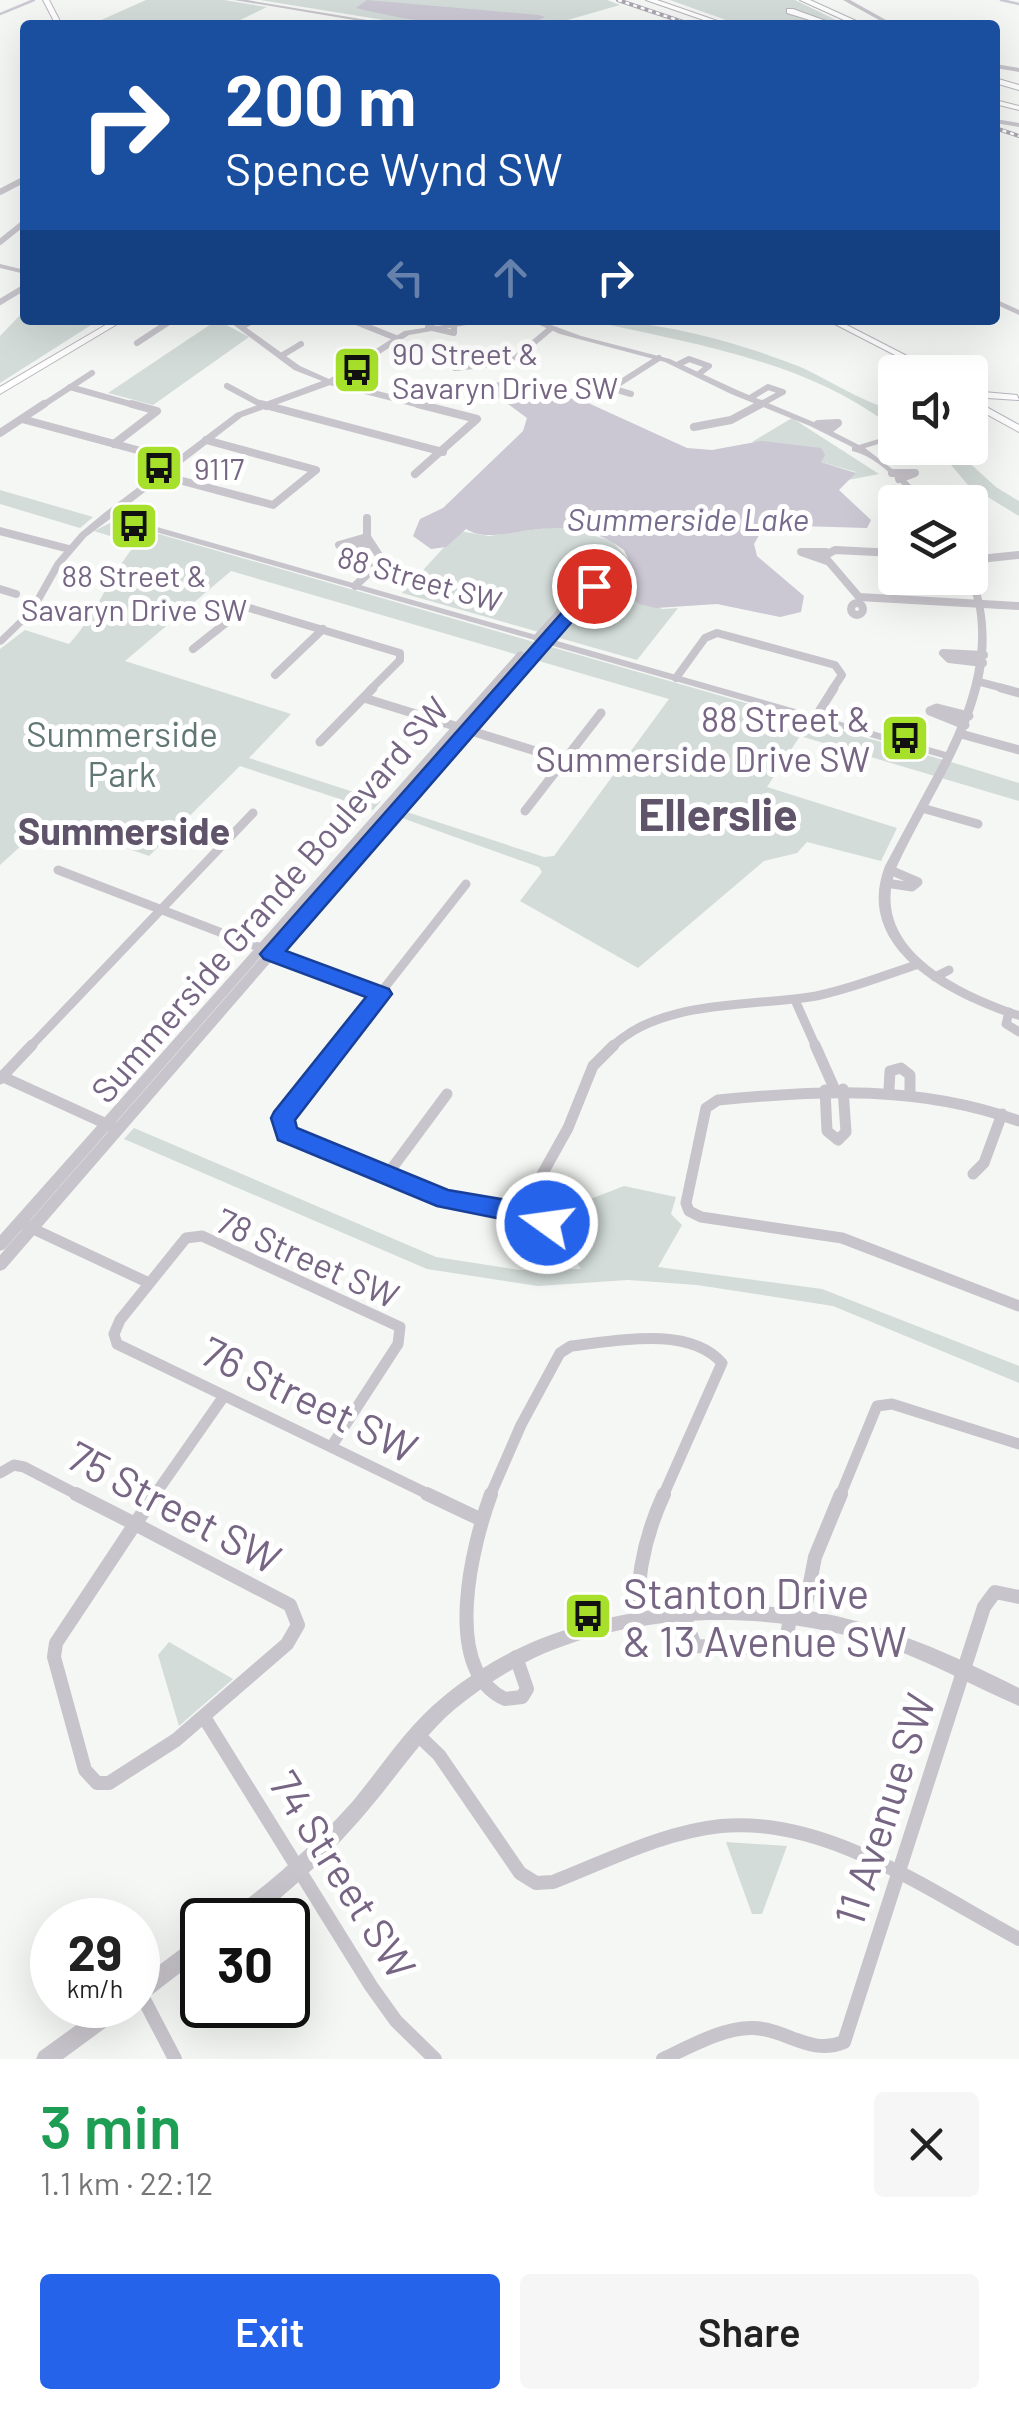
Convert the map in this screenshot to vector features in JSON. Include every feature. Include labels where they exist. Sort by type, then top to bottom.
[{"type":"highway","points":[[650,0],[710,20]]},
{"type":"highway","points":[[804,0],[850,20]]},
{"type":"highway","points":[[795,20],[790,11],[818,20]]},
{"type":"main road","points":[[0,390],[101,325]]},
{"type":"main road","points":[[0,390],[111,325]]},
{"type":"main road","points":[[841,325],[900,355]]},
{"type":"main road","points":[[890,350],[897,355]]},
{"type":"main road","points":[[988,397],[1018,400]]},
{"type":"main road","points":[[989,408],[1018,400]]},
{"type":"main road","points":[[989,408],[1019,421]]},
{"type":"main road","points":[[989,408],[1019,429]]},
{"type":"street","points":[[237,0],[363,20]]},
{"type":"street","points":[[846,0],[883,20]]},
{"type":"street","points":[[0,242],[20,227]]},
{"type":"street","points":[[0,230],[13,233]]},
{"type":"street","points":[[137,343],[164,325]]},
{"type":"street","points":[[363,325],[396,338]]},
{"type":"street","points":[[0,642],[38,604],[68,550],[107,514],[206,440],[260,404],[330,382],[396,338],[438,325]]},
{"type":"street","points":[[542,325],[679,364],[750,398],[818,424],[906,485]]},
{"type":"street","points":[[242,326],[301,370],[330,382],[476,418],[415,474]]},
{"type":"street","points":[[455,368],[511,362],[553,330]]},
{"type":"street","points":[[281,356],[301,344]]},
{"type":"street","points":[[612,388],[659,358]]},
{"type":"street","points":[[0,433],[92,373]]},
{"type":"street","points":[[586,380],[631,394]]},
{"type":"street","points":[[227,386],[260,404],[443,452]]},
{"type":"street","points":[[70,387],[157,411],[114,444]]},
{"type":"street","points":[[694,427],[731,420],[782,392],[768,387],[750,398]]},
{"type":"street","points":[[22,419],[178,461]]},
{"type":"street","points":[[160,474],[273,504],[316,470],[206,440]]},
{"type":"street","points":[[860,451],[878,445]]},
{"type":"street","name":"88 Street SW","points":[[107,514],[949,756]]},
{"type":"street","points":[[355,586],[382,560],[368,541],[367,518]]},
{"type":"street","points":[[0,530],[68,550]]},
{"type":"street","points":[[878,554],[826,557],[858,600],[1019,606]]},
{"type":"street","points":[[988,558],[1019,555]]},
{"type":"street","points":[[0,589],[16,594]]},
{"type":"street","name":"Summerside Grande Boulevard SW","points":[[0,1265],[26,1226],[112,1126],[584,591]]},
{"type":"street","points":[[977,595],[984,659],[980,682],[965,725],[888,876],[888,917],[919,964],[936,977],[1014,1014],[1006,1024],[1019,1032]]},
{"type":"street","points":[[193,648],[244,607],[401,655],[320,742]]},
{"type":"street","points":[[275,675],[323,629]]},
{"type":"street","points":[[676,678],[713,634],[840,668],[842,675],[815,718]]},
{"type":"street","points":[[980,682],[1019,693]]},
{"type":"street","points":[[364,698],[564,760]]},
{"type":"street","points":[[524,811],[601,713]]},
{"type":"street","points":[[965,725],[1019,750]]},
{"type":"street","points":[[922,808],[978,824]]},
{"type":"street","points":[[112,1126],[1,1077],[164,910],[253,812]]},
{"type":"street","points":[[58,870],[381,994]]},
{"type":"street","points":[[466,884],[286,1114],[281,1127],[290,1135],[457,1203],[555,1221],[556,1209],[530,1198]]},
{"type":"street","points":[[518,1212],[530,1198],[574,1116],[592,1066],[616,1040],[661,1018],[795,1000],[919,964]]},
{"type":"street","points":[[936,977],[949,970]]},
{"type":"street","points":[[795,1000],[834,1090]]},
{"type":"street","points":[[889,1089],[890,1070],[898,1068],[910,1075],[910,1091]]},
{"type":"street","points":[[1019,1121],[910,1091],[889,1089],[834,1090],[710,1104],[686,1198],[689,1211],[706,1218],[842,1238],[1019,1306]]},
{"type":"street","points":[[387,1175],[447,1094]]},
{"type":"street","points":[[974,1174],[984,1163],[1002,1114]]},
{"type":"street","points":[[26,1226],[149,1283]]},
{"type":"street","name":"Summerside Grande Boulevard SW","points":[[0,1245],[26,1226]]},
{"type":"street","name":"78 Street SW","points":[[149,1283],[191,1235],[202,1236],[389,1318],[401,1330],[398,1344],[332,1448]]},
{"type":"street","name":"76 Street SW","points":[[149,1283],[114,1334],[121,1346],[482,1520]]},
{"type":"street","points":[[516,1656],[528,1684],[522,1698],[511,1700],[495,1694],[469,1655],[466,1635],[470,1579],[482,1520],[508,1448],[566,1348],[650,1340],[703,1347],[718,1354],[721,1367],[648,1528],[637,1591],[638,1621]]},
{"type":"street","points":[[204,1717],[128,1774],[109,1783],[97,1782],[85,1770],[54,1650],[224,1396]]},
{"type":"street","points":[[684,1616],[695,1646],[770,1649],[786,1643],[814,1557],[870,1415],[881,1404],[1019,1444]]},
{"type":"street","name":"75 Street SW","points":[[4,1470],[24,1466],[290,1605],[298,1622],[287,1644],[204,1717]]},
{"type":"street","name":"11 Avenue SW","points":[[663,2059],[705,2040],[752,2028],[826,2050],[838,2048],[848,2034],[984,1607],[995,1592],[1019,1596]]},
{"type":"street","points":[[263,1898],[299,1869],[362,1804],[418,1735],[482,1677],[516,1656],[569,1634],[684,1616],[797,1618],[900,1643],[1019,1697]]},
{"type":"street","name":"74 Street SW","points":[[204,1717],[383,2004],[435,2059]]},
{"type":"street","points":[[418,1735],[439,1755],[520,1872],[536,1883],[554,1882],[681,1834],[750,1824],[824,1841],[1019,1940]]},
{"type":"street","points":[[46,2059],[88,2028]]},
{"type":"street","points":[[158,2028],[175,2059]]},
{"type":"green space","points":[[146,0],[224,0],[267,7],[240,20],[101,20]]},
{"type":"green space","points":[[260,0],[607,0],[620,5],[568,20],[384,20]]},
{"type":"green space","points":[[670,0],[795,0],[836,20],[726,20]]},
{"type":"green space","points":[[20,315],[20,325],[91,325],[0,383],[0,336]]},
{"type":"green space","points":[[210,325],[226,325],[249,337],[153,405],[108,393]]},
{"type":"green space","points":[[610,325],[667,328],[773,357],[878,404],[878,417],[818,383],[743,356]]},
{"type":"green space","points":[[792,418],[879,474],[843,481],[856,472],[752,442]]},
{"type":"green space","points":[[951,465],[972,465],[1019,501],[1019,516],[988,497],[988,485],[968,485]]},
{"type":"green space","points":[[0,490],[93,517],[80,528],[0,504]]},
{"type":"green space","name":"Summerside Park","points":[[114,521],[961,765],[1019,783],[1019,801],[800,736],[767,787],[897,828],[881,861],[807,842],[797,853],[764,861],[638,968],[520,901],[542,872],[539,867],[402,818],[407,812],[544,857],[554,856],[669,699],[231,571],[125,661],[291,714],[249,758],[381,801],[373,810],[240,766],[149,856],[67,827],[34,834],[0,865],[0,649],[25,630],[69,644],[136,544],[94,531]]},
{"type":"green space","points":[[561,526],[612,541],[631,562],[624,586],[662,609],[678,608],[637,660],[402,593],[459,531],[489,536]]},
{"type":"green space","points":[[134,1128],[436,1257],[519,1270],[581,1269],[558,1230],[569,1221],[567,1208],[624,1186],[676,1197],[671,1214],[682,1225],[658,1267],[822,1289],[1019,1366],[1019,1383],[833,1306],[697,1285],[628,1280],[538,1286],[427,1269],[124,1139]]},
{"type":"green space","points":[[169,1642],[233,1679],[179,1726],[158,1655]]},
{"type":"green space","points":[[726,1842],[787,1846],[762,1914],[752,1914]]},
{"type":"water","points":[[367,0],[545,17],[419,20],[356,8]]},
{"type":"water","name":"Summerside Lake","points":[[500,382],[586,402],[687,448],[712,450],[761,441],[821,448],[825,455],[821,462],[856,473],[839,490],[871,520],[867,528],[799,526],[761,532],[754,544],[757,556],[804,596],[801,612],[780,617],[717,604],[656,608],[639,604],[624,590],[632,567],[624,550],[600,536],[577,530],[555,528],[496,535],[466,529],[446,547],[431,549],[413,536],[420,519],[443,508],[523,431],[527,418],[501,399],[471,393],[481,385]]},
{"type":"waterway","points":[[0,14],[34,0]]},
{"type":"waterway","points":[[1001,0],[1019,4]]},
{"type":"railway","points":[[618,0],[677,20]]},
{"type":"railway","points":[[1000,130],[1019,136]]},
{"type":"place","name":"90 Street & Savaryn Drive SW","points":[[357,370]]},
{"type":"place","name":"9117","points":[[159,468]]},
{"type":"place","name":"88 Street & Savaryn Drive SW","points":[[134,526]]},
{"type":"place","name":"88 Street & Summerside Drive SW","points":[[905,738]]},
{"type":"place","name":"Stanton Drive & 13 Avenue SW","points":[[588,1616]]},
{"type":"district","name":"Ellerslie","points":[[718,813]]},
{"type":"district","name":"Summerside","points":[[124,830]]},
{"type":"route","points":[[547,1223],[518,1212],[478,1208],[446,1199],[286,1134],[281,1127],[282,1118],[381,994],[271,954],[594,586]]}]
